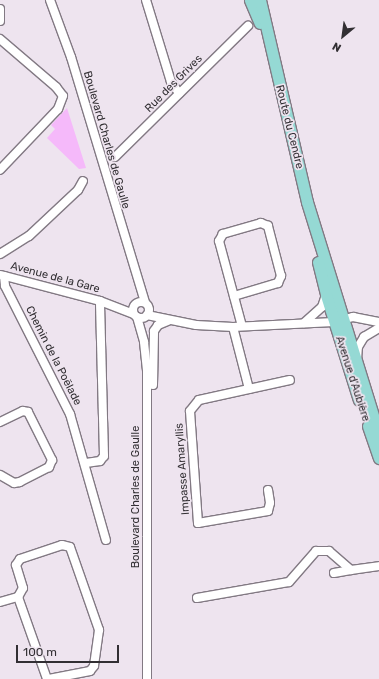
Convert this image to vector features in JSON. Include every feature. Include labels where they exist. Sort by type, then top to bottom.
[{"type":"main road","name":"Route du Cendre","points":[[250,0],[271,51]]},
{"type":"main road","name":"Route du Cendre","points":[[260,0],[307,202],[338,321]]},
{"type":"main road","name":"Route du Cendre","points":[[307,202],[326,295],[338,321]]},
{"type":"main road","name":"Avenue d'Aubière","points":[[338,321],[356,364],[379,436]]},
{"type":"main road","name":"Avenue d'Aubière","points":[[338,321],[379,458]]},
{"type":"street","name":"Boulevard Charles de Gaulle","points":[[50,0],[86,106],[138,286],[142,307],[135,316],[144,342],[147,371],[147,679]]},
{"type":"street","points":[[146,0],[171,82],[179,93]]},
{"type":"street","points":[[0,9],[0,20]]},
{"type":"street","name":"Rue des Grives","points":[[115,157],[248,26]]},
{"type":"street","points":[[0,39],[56,87],[63,96],[58,109],[0,170]]},
{"type":"street","points":[[1,250],[14,247],[29,236],[78,190],[83,181]]},
{"type":"street","points":[[234,296],[278,283],[281,276],[268,226],[261,223],[220,236],[234,296],[242,326]]},
{"type":"street","name":"Avenue de la Gare","points":[[2,275],[102,302],[135,316]]},
{"type":"street","name":"Chemin de la Poëlade","points":[[2,275],[5,286],[64,400],[86,463],[106,540]]},
{"type":"street","points":[[304,323],[322,307],[326,295]]},
{"type":"street","points":[[86,463],[100,461],[104,456],[102,302]]},
{"type":"street","name":"Avenue de la Gare","points":[[102,302],[142,307],[171,320],[233,327],[338,321]]},
{"type":"street","points":[[135,316],[142,307]]},
{"type":"street","points":[[338,321],[353,317],[379,322]]},
{"type":"street","points":[[153,385],[154,331],[162,322],[171,320]]},
{"type":"street","points":[[233,327],[249,389]]},
{"type":"street","points":[[356,364],[358,347],[364,337],[379,328]]},
{"type":"street","name":"Impasse Amaryllis","points":[[268,490],[270,503],[268,511],[198,523],[190,411],[199,400],[290,380]]},
{"type":"street","points":[[0,422],[23,411],[28,412],[52,460],[49,467],[20,482],[14,483],[0,476]]},
{"type":"street","points":[[0,602],[18,597],[23,588],[16,565],[20,559],[62,545],[70,547],[99,630],[94,666],[90,671],[48,679],[18,597]]},
{"type":"street","points":[[197,598],[289,582],[316,551],[329,551],[351,570]]},
{"type":"street","points":[[334,573],[379,566]]},
{"type":"shaded area","points":[[67,108],[86,168],[79,169],[47,138],[55,129],[51,125]]}]
